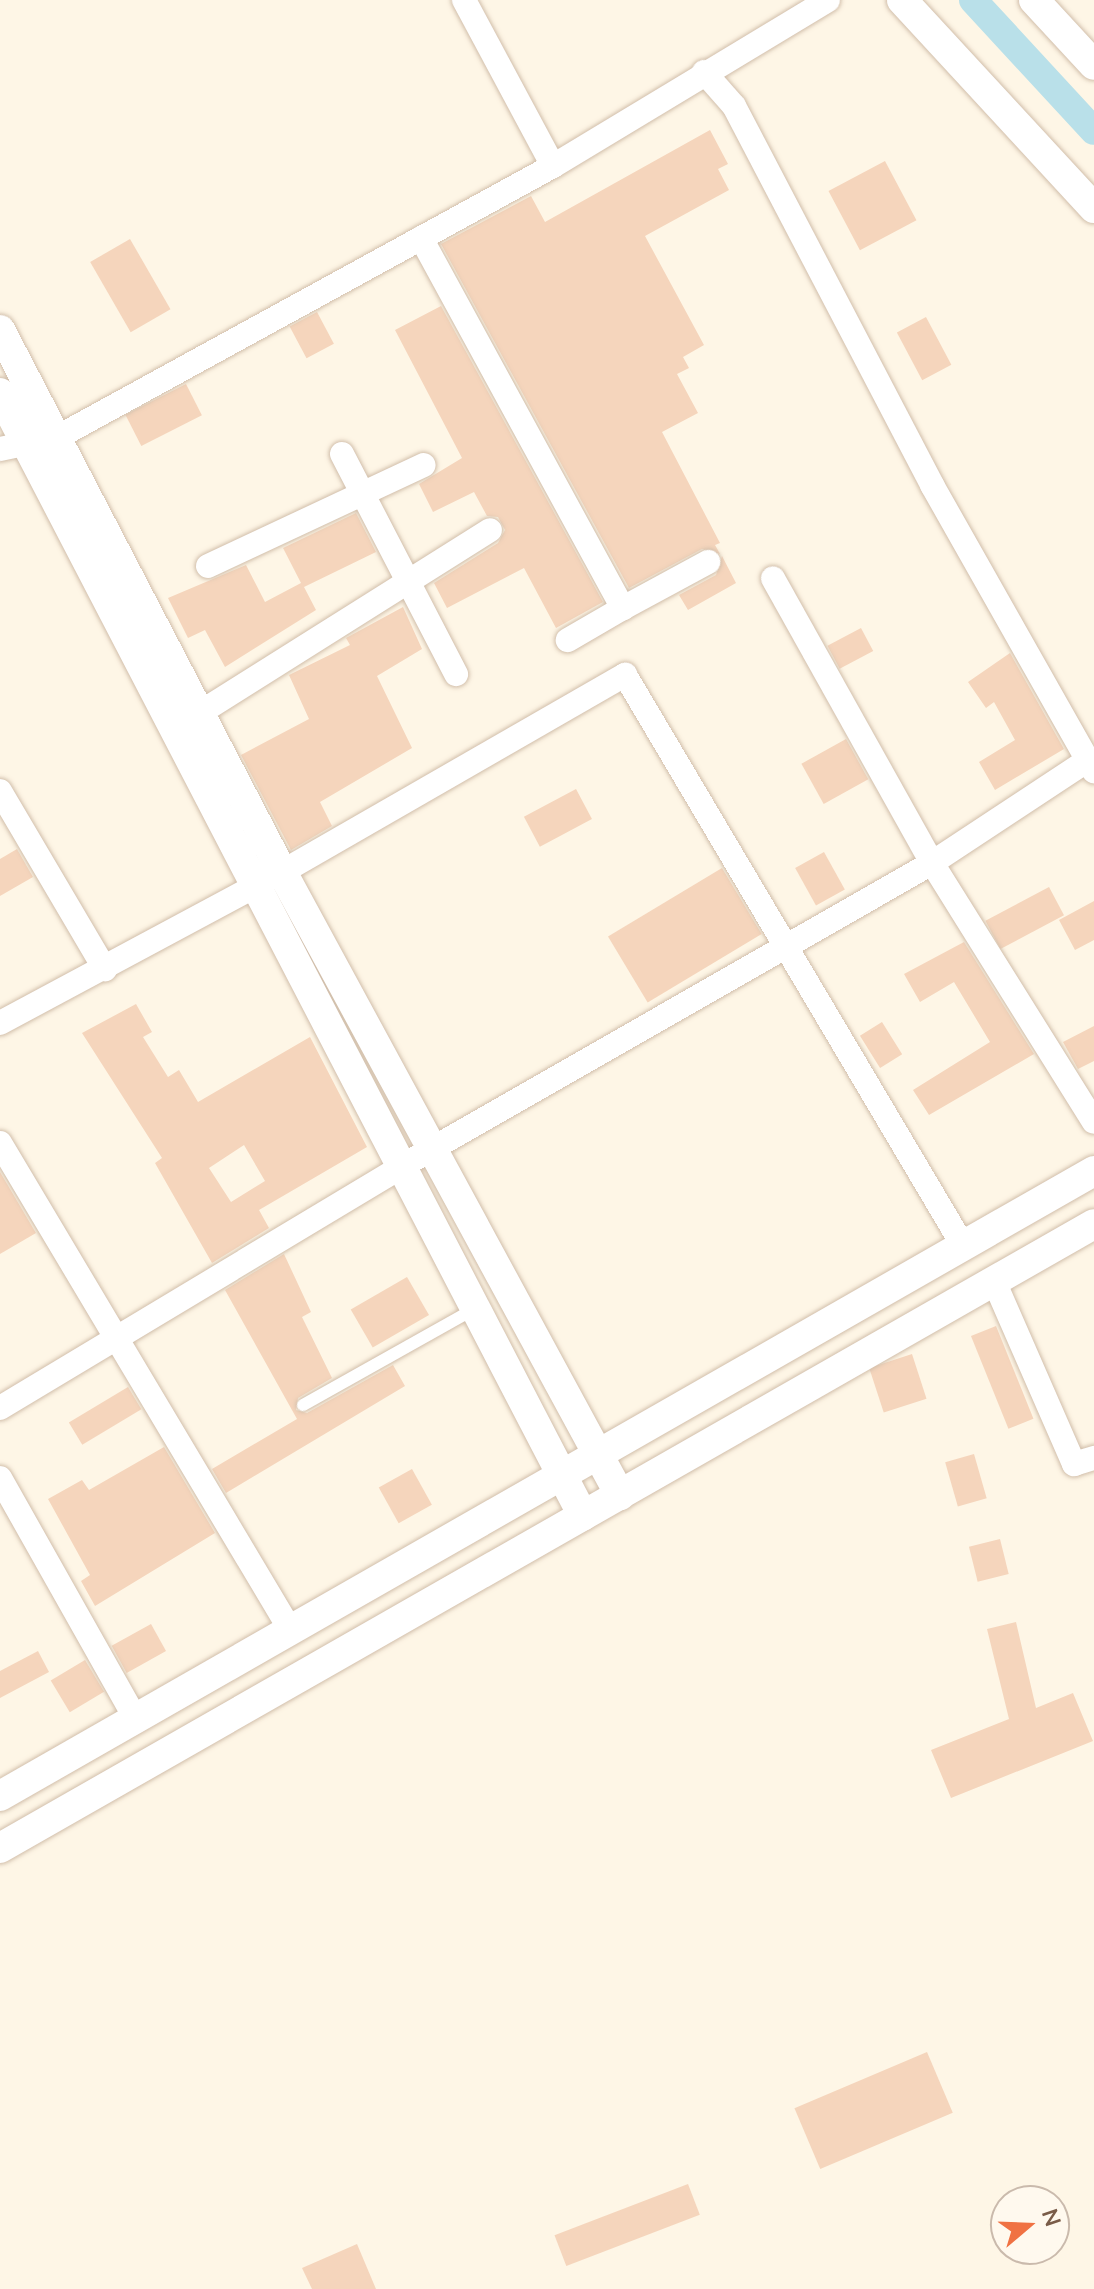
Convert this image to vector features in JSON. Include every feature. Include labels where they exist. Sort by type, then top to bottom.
[{"type":"street","points":[[464,0],[553,166]]},
{"type":"street","points":[[14,448],[58,437],[553,166],[704,72],[828,0]]},
{"type":"street","points":[[902,0],[1094,208]]},
{"type":"street","points":[[1034,0],[1094,65]]},
{"type":"street","points":[[0,1408],[402,1166],[790,946],[1091,765],[932,485],[734,106],[704,72]]},
{"type":"street","points":[[421,238],[623,608]]},
{"type":"street","points":[[0,330],[58,437],[198,714],[269,879],[402,1166],[583,1516]]},
{"type":"street","points":[[0,393],[14,448],[432,1149],[620,1495]]},
{"type":"street","points":[[342,454],[406,584],[456,674]]},
{"type":"street","points":[[208,566],[424,465]]},
{"type":"street","points":[[198,714],[490,530]]},
{"type":"street","points":[[568,640],[708,562]]},
{"type":"street","points":[[773,578],[932,863],[1094,1122]]},
{"type":"street","points":[[0,1023],[269,879],[625,675],[790,946],[962,1244]]},
{"type":"street","points":[[0,791],[105,969]]},
{"type":"street","points":[[0,1143],[291,1631]]},
{"type":"street","points":[[0,1796],[1094,1171]]},
{"type":"street","points":[[0,1848],[1094,1224]]},
{"type":"street","points":[[994,1281],[1074,1464],[1094,1458]]},
{"type":"street","points":[[0,1478],[136,1719]]},
{"type":"lane","points":[[303,1405],[477,1308]]},
{"type":"building","points":[[710,130],[728,164],[718,169],[729,190],[645,236],[704,345],[683,357],[689,368],[677,374],[698,413],[662,432],[720,543],[715,545],[720,554],[702,549],[629,588],[441,244],[531,196],[545,222]]},
{"type":"building","points":[[885,161],[916,220],[860,250],[828,191]]},
{"type":"building","points":[[130,239],[170,309],[131,332],[90,262]]},
{"type":"building","points":[[441,306],[603,602],[556,628],[524,568],[447,608],[434,583],[498,543],[505,530],[498,517],[487,516],[474,492],[433,512],[419,484],[462,458],[395,330]]},
{"type":"building","points":[[317,312],[334,344],[307,358],[290,327]]},
{"type":"building","points":[[926,317],[951,365],[922,380],[897,332]]},
{"type":"building","points":[[186,384],[202,415],[141,446],[125,415]]},
{"type":"building","points":[[356,513],[376,552],[304,587],[316,610],[225,667],[205,630],[188,638],[168,598],[246,565],[265,602],[301,583],[283,548]]},
{"type":"building","points":[[722,556],[736,583],[688,610],[679,595],[716,575]]},
{"type":"building","points":[[403,607],[422,649],[377,676],[412,748],[320,802],[332,826],[291,850],[241,755],[309,719],[289,675],[350,645],[346,638]]},
{"type":"building","points":[[861,628],[873,651],[840,669],[827,646]]},
{"type":"building","points":[[1010,653],[1064,749],[995,790],[979,762],[1015,740],[994,702],[986,708],[968,682]]},
{"type":"building","points":[[846,739],[868,779],[824,804],[801,764]]},
{"type":"building","points":[[576,789],[592,819],[540,847],[524,817]]},
{"type":"building","points":[[17,849],[33,877],[0,896],[0,859]]},
{"type":"building","points":[[824,852],[845,890],[816,906],[795,868]]},
{"type":"building","points":[[722,868],[762,934],[648,1003],[608,937]]},
{"type":"building","points":[[1049,887],[1064,915],[1000,949],[985,921]]},
{"type":"building","points":[[1094,901],[1094,940],[1075,950],[1059,920]]},
{"type":"building","points":[[964,942],[1034,1054],[929,1115],[913,1090],[990,1042],[954,982],[920,1002],[904,974]]},
{"type":"building","points":[[136,1004],[152,1032],[143,1037],[168,1077],[179,1070],[198,1102],[310,1037],[367,1147],[259,1210],[269,1228],[212,1263],[155,1163],[162,1158],[82,1033]],"holes":[[[244,1145],[265,1181],[231,1202],[209,1168]]]},
{"type":"building","points":[[882,1022],[902,1054],[880,1068],[860,1036]]},
{"type":"building","points":[[1094,1026],[1094,1061],[1078,1069],[1063,1042]]},
{"type":"building","points":[[0,1172],[36,1233],[0,1254]]},
{"type":"building","points":[[284,1254],[311,1312],[302,1317],[332,1378],[298,1398],[296,1410],[307,1413],[393,1365],[405,1386],[226,1493],[212,1469],[297,1419],[225,1290]]},
{"type":"building","points":[[407,1277],[429,1315],[373,1348],[351,1310]]},
{"type":"building","points":[[996,1326],[1033,1419],[1008,1429],[971,1336]]},
{"type":"building","points":[[912,1354],[927,1399],[884,1413],[869,1368]]},
{"type":"building","points":[[128,1387],[141,1409],[82,1445],[69,1423]]},
{"type":"building","points":[[164,1447],[215,1533],[95,1606],[81,1581],[90,1575],[48,1499],[82,1480],[89,1490]]},
{"type":"building","points":[[974,1454],[987,1498],[958,1506],[945,1462]]},
{"type":"building","points":[[412,1469],[432,1505],[399,1523],[379,1487]]},
{"type":"building","points":[[1000,1539],[1009,1574],[978,1582],[969,1547]]},
{"type":"building","points":[[1016,1622],[1036,1708],[1073,1693],[1093,1741],[951,1798],[931,1750],[1009,1719],[987,1629]]},
{"type":"building","points":[[151,1624],[166,1651],[127,1673],[112,1646]]},
{"type":"building","points":[[38,1651],[49,1672],[0,1698],[0,1671]]},
{"type":"building","points":[[85,1660],[104,1692],[70,1712],[51,1681]]},
{"type":"building","points":[[927,2052],[953,2113],[820,2169],[794,2108]]},
{"type":"building","points":[[688,2184],[700,2215],[566,2266],[554,2235]]},
{"type":"building","points":[[357,2244],[376,2289],[312,2289],[302,2268]]},
{"type":"waterway","points":[[973,0],[1094,131]]}]
